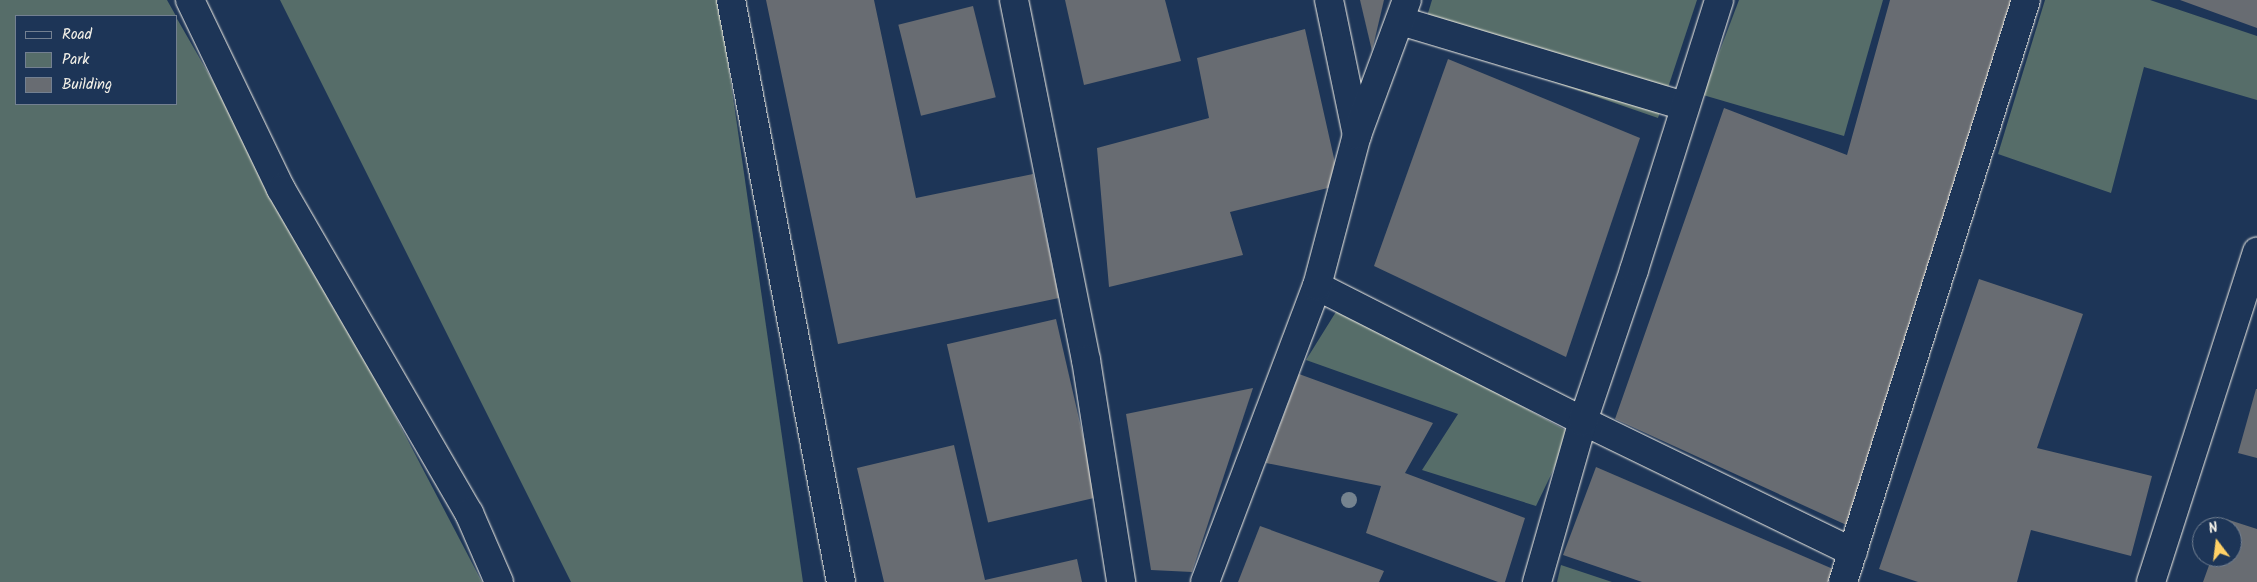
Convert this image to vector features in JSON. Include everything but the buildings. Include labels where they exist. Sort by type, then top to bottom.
[{"type":"street","points":[[190,0],[281,189],[469,513],[499,582]]},
{"type":"street","points":[[731,0],[841,582]]},
{"type":"street","points":[[1014,0],[1086,360],[1122,582]]},
{"type":"street","points":[[1329,0],[1357,135]]},
{"type":"street","points":[[1537,582],[1583,421],[1718,0]]},
{"type":"street","points":[[1843,582],[2026,0]]},
{"type":"street","points":[[1205,582],[1317,286],[1357,135],[1404,11],[1685,106]]},
{"type":"street","points":[[2151,582],[2257,252]]},
{"type":"street","points":[[1317,286],[1583,421],[1853,552]]},
{"type":"green space","points":[[0,0],[167,0],[175,15],[15,15],[15,105],[178,105],[178,20],[292,219],[482,582],[0,582]]},
{"type":"green space","points":[[280,0],[719,0],[803,582],[571,582]]},
{"type":"green space","points":[[1432,0],[1697,0],[1658,118],[1421,36]]},
{"type":"green space","points":[[1739,0],[1883,0],[1844,136],[1703,95]]},
{"type":"green space","points":[[2045,0],[2150,0],[2257,36],[2257,100],[2144,67],[2111,193],[1998,154]]},
{"type":"green space","points":[[1339,307],[1571,433],[1536,506],[1422,470],[1458,414],[1306,360]]},
{"type":"green space","points":[[1561,565],[1612,582],[1557,582]]}]
